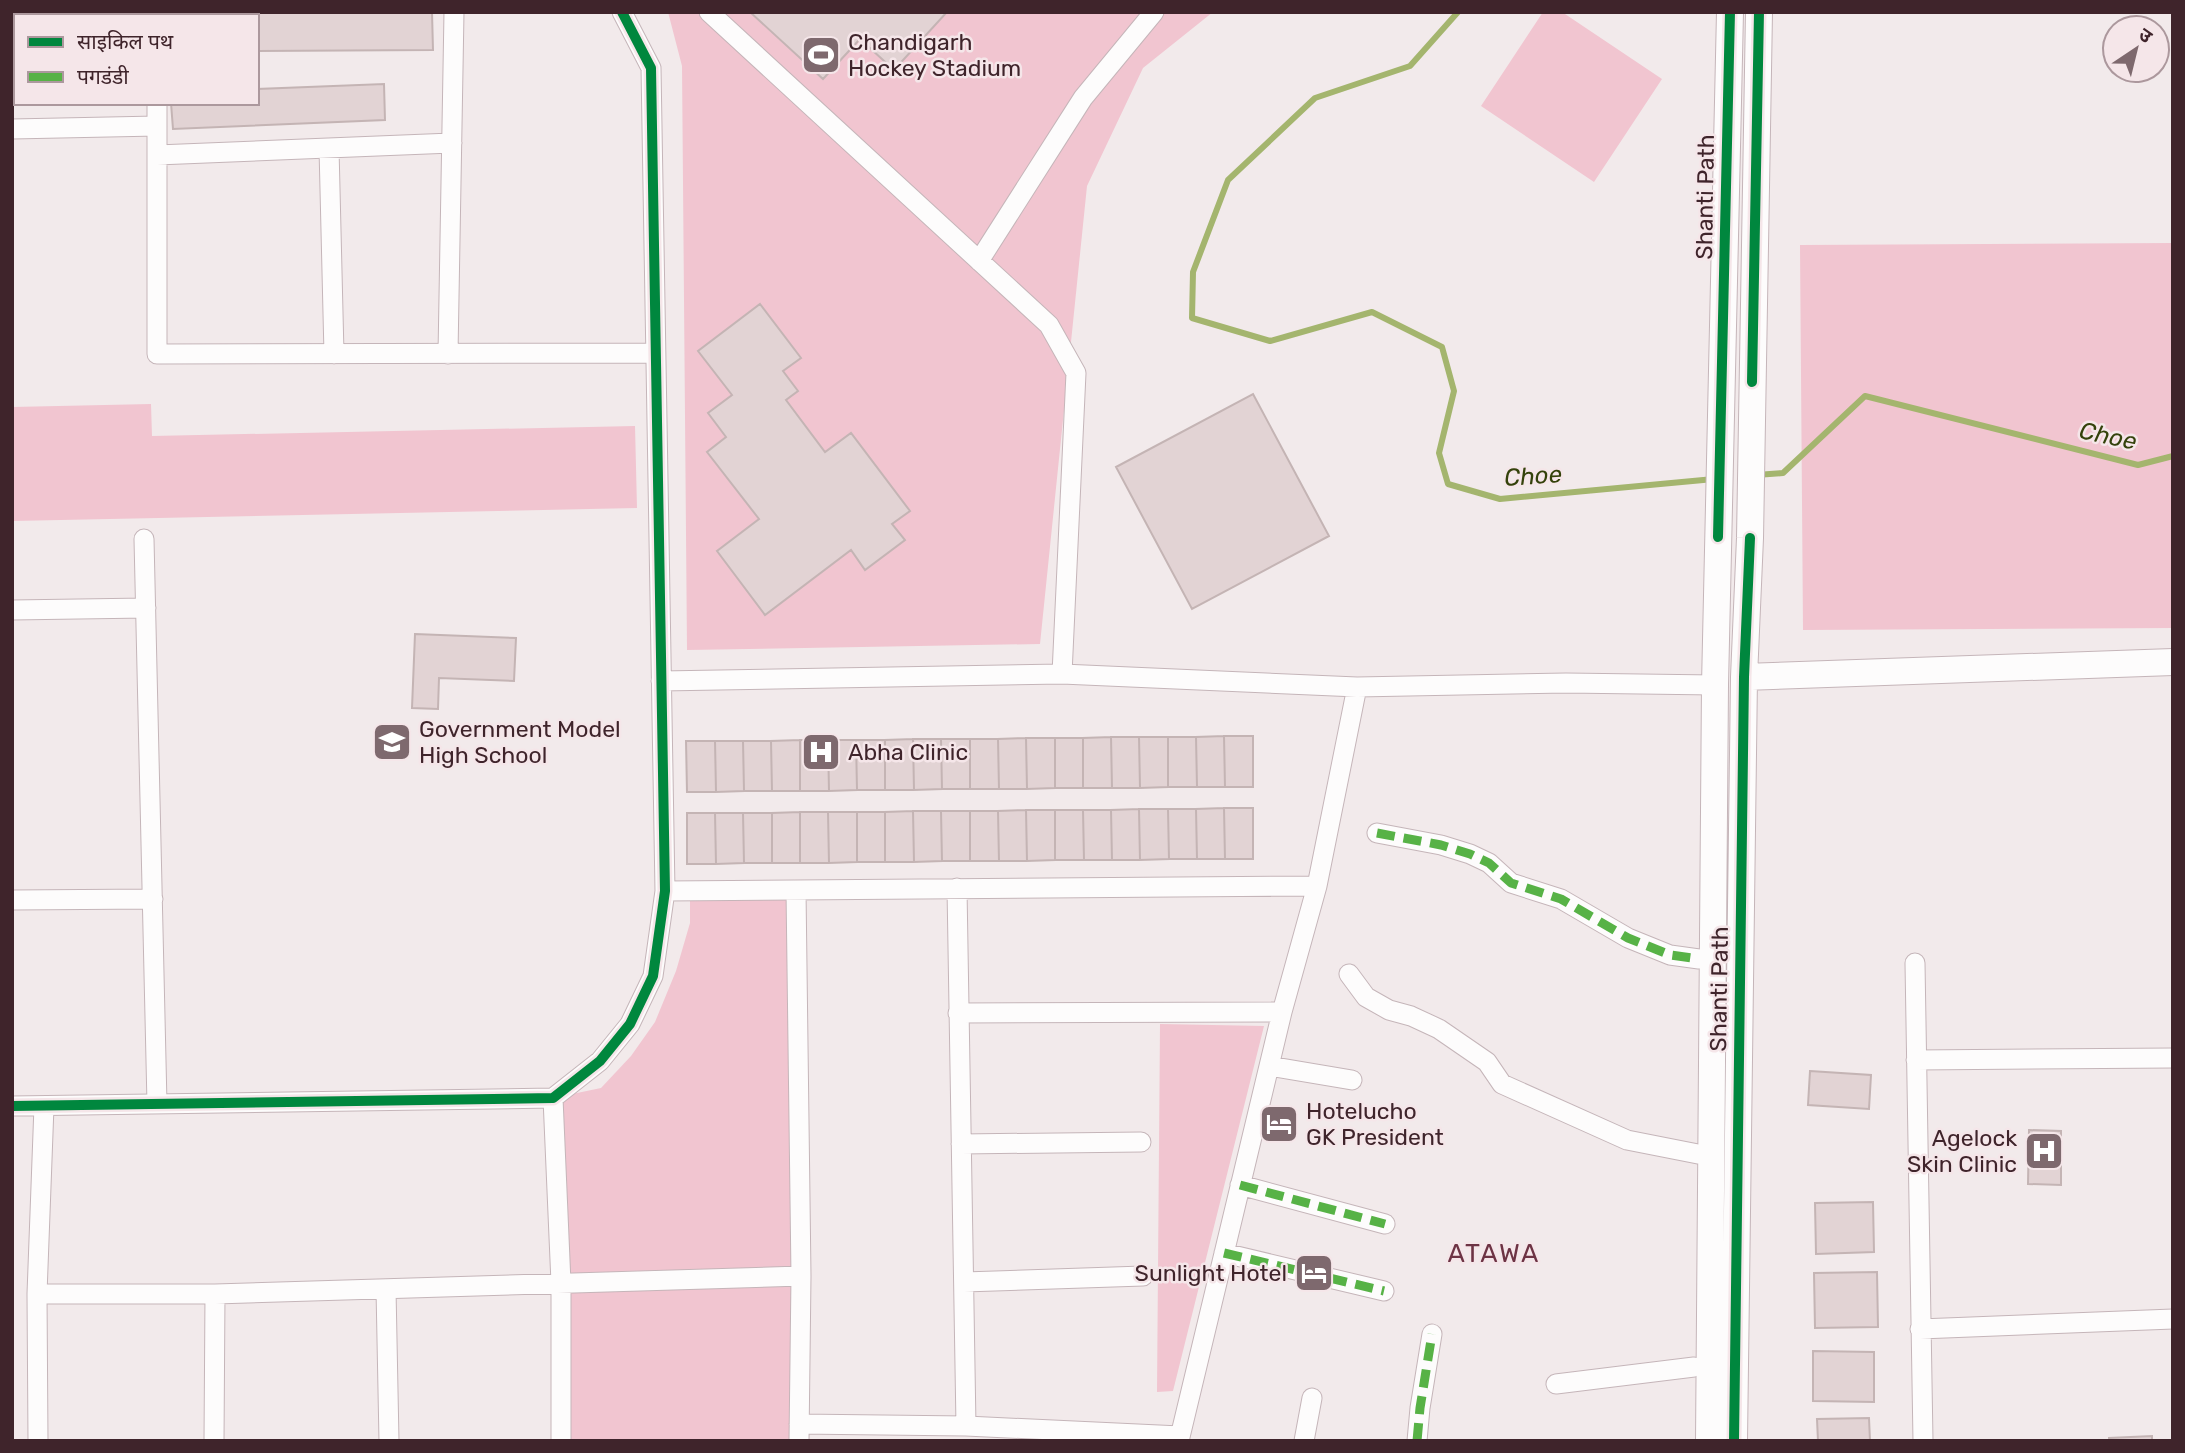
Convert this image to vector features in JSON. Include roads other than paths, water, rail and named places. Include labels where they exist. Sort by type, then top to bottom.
[{"type":"main road","name":"Shanti Path","points":[[1709,1441],[1715,684],[1730,12]]},
{"type":"main road","name":"Shanti Path","points":[[1734,1441],[1744,677],[1750,538],[1759,12]]},
{"type":"main road","points":[[1744,677],[2173,662]]},
{"type":"street","points":[[448,354],[454,12]]},
{"type":"street","points":[[12,1106],[553,1098],[600,1061],[630,1024],[653,976],[665,891],[651,68],[622,12]]},
{"type":"street","points":[[709,12],[1049,325],[1076,373],[1062,674]]},
{"type":"street","points":[[979,261],[1083,98],[1154,12]]},
{"type":"street","points":[[157,105],[157,354],[655,353]]},
{"type":"street","points":[[12,129],[157,126]]},
{"type":"street","points":[[157,155],[452,143]]},
{"type":"street","points":[[330,148],[334,354]]},
{"type":"street","points":[[144,539],[158,1104]]},
{"type":"street","points":[[12,610],[146,608]]},
{"type":"street","points":[[661,681],[1062,674],[1357,687],[1566,682],[1715,684]]},
{"type":"street","points":[[796,890],[801,1276],[799,1432],[966,1426],[1179,1438],[1282,1012],[1317,886],[1357,687]]},
{"type":"street","points":[[1377,833],[1441,845],[1470,854],[1489,863],[1511,883],[1561,899],[1628,939],[1670,955],[1699,959]]},
{"type":"street","points":[[665,891],[1317,886]]},
{"type":"street","points":[[957,888],[966,1426]]},
{"type":"street","points":[[12,900],[153,899]]},
{"type":"street","points":[[1915,963],[1923,1441]]},
{"type":"street","points":[[1349,974],[1366,997],[1389,1010],[1412,1016],[1439,1029],[1487,1062],[1502,1084],[1628,1140],[1698,1154]]},
{"type":"street","points":[[958,1013],[1282,1012]]},
{"type":"street","points":[[1916,1060],[2173,1058]]},
{"type":"street","points":[[1269,1066],[1352,1080]]},
{"type":"street","points":[[553,1098],[561,1283],[561,1441]]},
{"type":"street","points":[[37,1441],[37,1294],[44,1106]]},
{"type":"street","points":[[961,1144],[1141,1142]]},
{"type":"street","points":[[1240,1185],[1385,1224]]},
{"type":"street","points":[[1224,1253],[1384,1291]]},
{"type":"street","points":[[37,1294],[215,1294],[801,1276]]},
{"type":"street","points":[[964,1282],[1143,1276]]},
{"type":"street","points":[[386,1289],[389,1441]]},
{"type":"street","points":[[214,1441],[215,1294]]},
{"type":"street","points":[[1920,1329],[2173,1319]]},
{"type":"street","points":[[1417,1441],[1432,1334]]},
{"type":"street","points":[[1556,1384],[1695,1367]]},
{"type":"street","points":[[1304,1441],[1311,1398]]},
{"type":"waterway","name":"Choe","points":[[1458,12],[1410,66],[1315,98],[1228,180],[1193,272],[1192,318],[1270,341],[1372,312],[1442,347],[1454,391],[1439,453],[1448,484],[1500,499],[1714,479]]},
{"type":"waterway","name":"Choe","points":[[1756,475],[1783,473],[1865,396],[2138,465],[2173,456]]},
{"type":"place","name":"Chandigarh Hockey Stadium","points":[[821,55]]},
{"type":"place","name":"Government Model High School","points":[[392,742]]},
{"type":"place","name":"Abha Clinic","points":[[821,752]]},
{"type":"place","name":"Hotelucho GK President","points":[[1279,1124]]},
{"type":"place","name":"Agelock Skin Clinic","points":[[2044,1151]]},
{"type":"place","name":"Sunlight Hotel","points":[[1314,1273]]},
{"type":"district","name":"ATAWA","points":[[1494,1253]]}]
